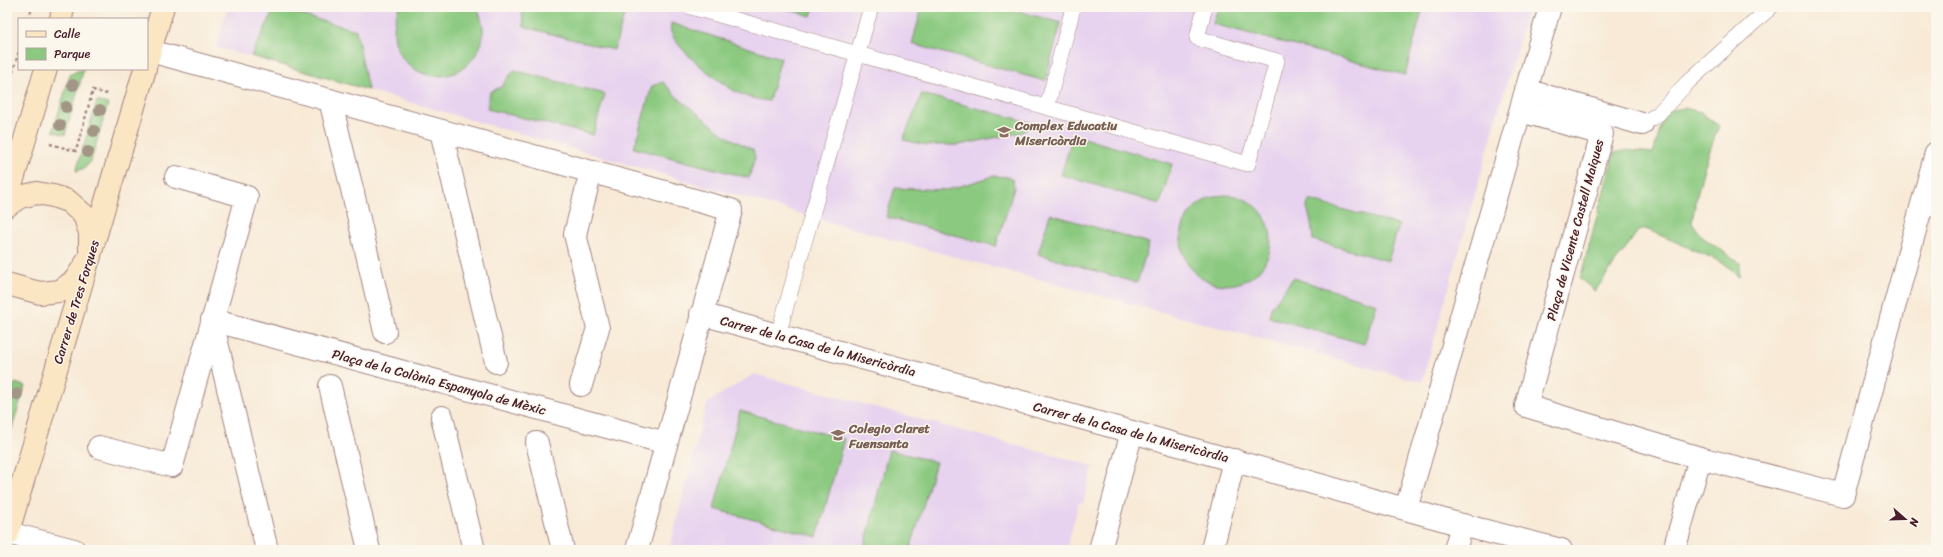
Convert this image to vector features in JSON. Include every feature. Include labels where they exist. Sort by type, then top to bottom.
[{"type":"main road","points":[[60,18],[63,7]]},
{"type":"main road","name":"Carrer de Tres Forques","points":[[148,55],[163,7]]},
{"type":"main road","points":[[7,199],[46,70]]},
{"type":"main road","name":"Carrer de Tres Forques","points":[[7,534],[90,257],[144,70]]},
{"type":"main road","points":[[7,206],[20,197],[37,193],[53,196],[68,201],[84,215],[90,233],[90,257],[75,280],[60,291],[40,293],[7,284]]},
{"type":"street","points":[[1406,509],[1550,7]]},
{"type":"street","points":[[148,58],[330,100],[731,210],[701,314],[637,550]]},
{"type":"street","points":[[1526,90],[1642,124]]},
{"type":"street","points":[[330,100],[386,332]]},
{"type":"street","name":"Plaça de Vicente Castell Maiques","points":[[1521,111],[1602,134],[1526,406],[1700,458]]},
{"type":"street","points":[[441,131],[496,362]]},
{"type":"street","points":[[1674,550],[1700,458],[1843,495],[1929,204],[1936,153]]},
{"type":"street","points":[[581,385],[598,328],[575,234],[591,172]]},
{"type":"street","points":[[99,447],[172,466],[247,197],[176,177]]},
{"type":"street","name":"Carrer de la Casa de la Misericòrdia","points":[[701,314],[1234,460],[1462,525],[1560,550]]},
{"type":"street","points":[[212,320],[267,550]]},
{"type":"street","name":"Plaça de la Colònia Espanyola de Mèxic","points":[[212,320],[666,443]]},
{"type":"street","points":[[330,386],[369,550]]},
{"type":"street","points":[[442,417],[474,550]]},
{"type":"street","points":[[1100,550],[1132,432]]},
{"type":"street","points":[[537,443],[563,550]]},
{"type":"street","points":[[1212,550],[1234,460]]},
{"type":"street","points":[[1455,550],[1462,525]]},
{"type":"street","points":[[7,534],[74,550]]},
{"type":"lane","points":[[691,7],[1248,164],[1277,61],[1196,38],[1205,7]]},
{"type":"lane","points":[[778,335],[871,7]]},
{"type":"lane","points":[[1047,107],[1073,8],[1070,7]]},
{"type":"lane","points":[[1642,124],[1658,114],[1688,82],[1771,7]]},
{"type":"path","points":[[29,18],[32,7]]},
{"type":"path","points":[[118,7],[132,10],[138,15]]},
{"type":"path","points":[[50,144],[76,151],[93,90],[110,95]]},
{"type":"shaded area","name":"Complex Educatiu Misericòrdia","points":[[228,7],[1528,7],[1422,382],[907,244],[216,47]]},
{"type":"shaded area","name":"Colegio Claret Fuensanta","points":[[754,374],[1093,466],[1083,503],[1079,502],[1066,550],[669,550],[707,403]]},
{"type":"green space","points":[[399,7],[476,7],[481,18],[483,29],[481,46],[466,66],[450,74],[434,76],[419,71],[406,62],[397,47],[394,29]]},
{"type":"green space","points":[[521,7],[608,7],[625,12],[614,50],[524,27]]},
{"type":"green space","points":[[779,7],[814,7],[811,16]]},
{"type":"green space","points":[[922,7],[1004,7],[1061,23],[1045,81],[912,44]]},
{"type":"green space","points":[[1218,7],[1423,7],[1405,75],[1213,24]]},
{"type":"green space","points":[[275,8],[356,30],[368,90],[251,56]]},
{"type":"green space","points":[[671,23],[781,58],[769,101],[742,95],[713,76],[691,58],[675,40],[671,31]]},
{"type":"green space","points":[[84,70],[65,135],[53,131],[70,75],[77,71]]},
{"type":"green space","points":[[514,70],[605,94],[593,135],[487,109],[490,92],[501,87]]},
{"type":"green space","points":[[663,82],[678,98],[726,136],[753,150],[755,157],[749,178],[634,148],[652,86]]},
{"type":"green space","points":[[922,94],[1033,123],[1023,132],[959,145],[927,145],[903,140]]},
{"type":"green space","points":[[97,101],[108,104],[91,161],[85,168],[76,171]]},
{"type":"green space","points":[[1685,108],[1700,112],[1719,126],[1702,174],[1692,223],[1701,236],[1740,263],[1739,277],[1724,263],[1646,229],[1638,231],[1595,291],[1580,279],[1614,153],[1626,150],[1653,153],[1666,111]]},
{"type":"green space","points":[[1073,135],[1172,164],[1160,204],[1061,175]]},
{"type":"green space","points":[[994,176],[1008,177],[1013,180],[1014,188],[996,246],[886,217],[895,188],[947,190]]},
{"type":"green space","points":[[1226,195],[1243,198],[1258,208],[1268,223],[1271,240],[1268,257],[1258,272],[1243,282],[1226,285],[1209,282],[1194,272],[1184,257],[1181,240],[1184,223],[1194,208],[1209,198]]},
{"type":"green space","points":[[1309,200],[1399,225],[1388,261],[1313,240],[1311,222],[1307,207]]},
{"type":"green space","points":[[1050,214],[1149,243],[1137,283],[1038,254]]},
{"type":"green space","points":[[1293,278],[1377,304],[1364,344],[1269,317],[1271,308]]},
{"type":"green space","points":[[15,383],[25,386],[7,444],[7,409]]},
{"type":"green space","points":[[740,411],[844,439],[817,537],[714,509]]},
{"type":"green space","points":[[889,450],[936,462],[910,550],[864,549]]},
{"type":"place","name":"Complex Educatiu Misericòrdia","points":[[1004,132]]},
{"type":"place","name":"Colegio Claret Fuensanta","points":[[838,435]]}]
